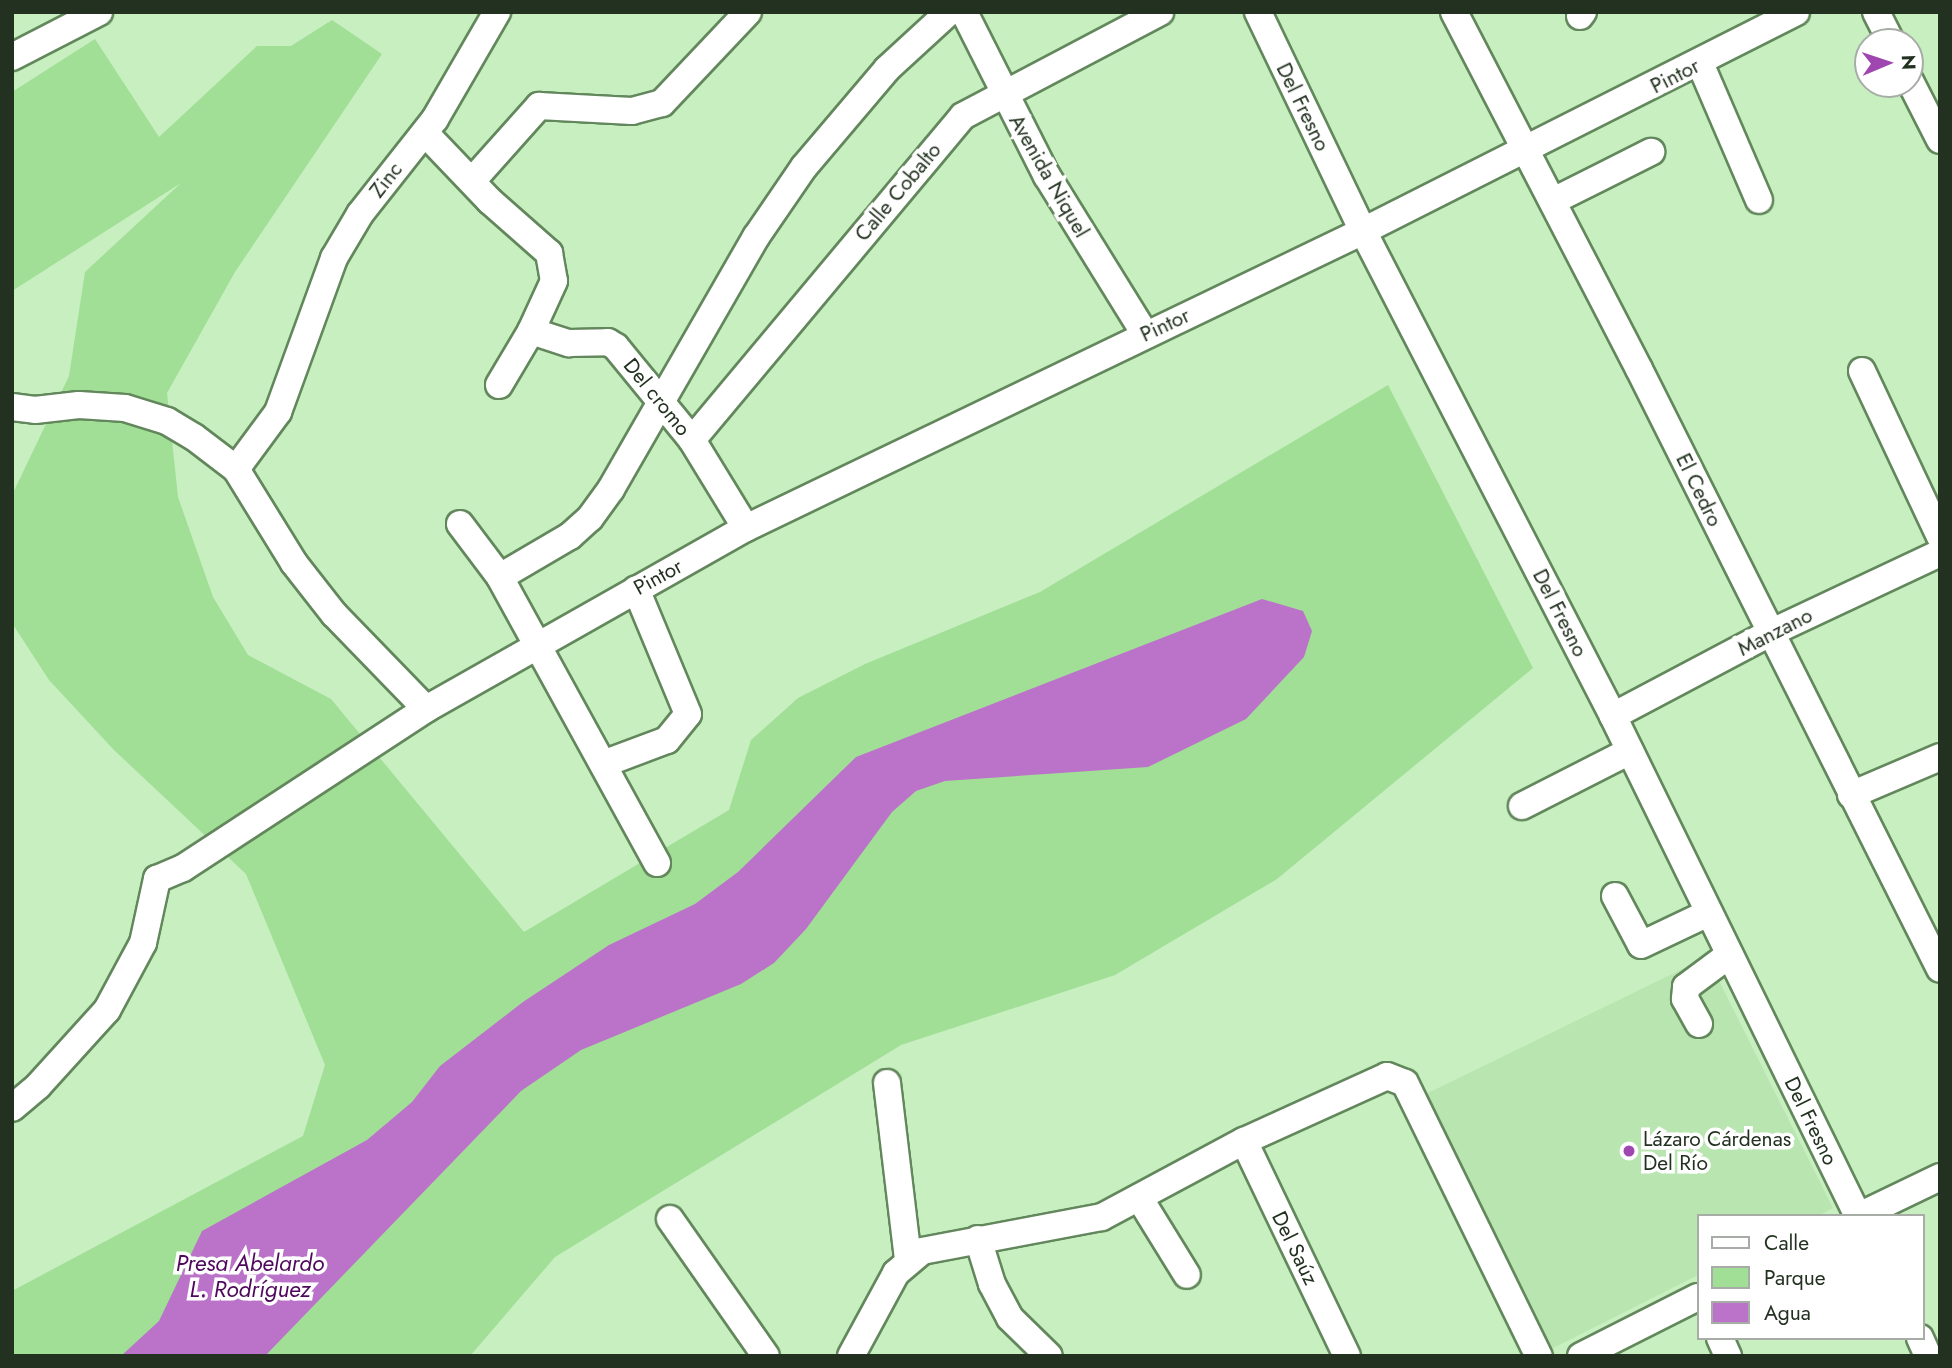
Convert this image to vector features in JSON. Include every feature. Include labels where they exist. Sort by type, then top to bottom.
[{"type":"street","points":[[12,57],[99,12]]},
{"type":"street","points":[[472,181],[539,106],[632,111],[662,103],[748,12]]},
{"type":"street","points":[[500,577],[581,527],[611,489],[756,237],[804,167],[887,69],[949,12]]},
{"type":"street","name":"Avenida Niquel","points":[[964,12],[1047,176],[1145,334]]},
{"type":"street","name":"Calle Cobalto","points":[[692,440],[951,127],[1003,93],[1160,12]]},
{"type":"street","name":"Del Fresno","points":[[1258,12],[1363,231],[1613,716],[1857,1214]]},
{"type":"street","name":"El Cedro","points":[[1454,12],[1553,201],[1940,969]]},
{"type":"street","name":"Pintor","points":[[12,1108],[38,1086],[107,1010],[143,943],[157,879],[183,867],[426,709],[540,647],[636,589],[746,528],[1527,151],[1796,12]]},
{"type":"street","points":[[1876,12],[1884,28]]},
{"type":"street","name":"Zinc","points":[[236,469],[278,412],[299,361],[334,258],[360,214],[425,133],[465,71],[494,13]]},
{"type":"street","points":[[1700,63],[1759,200]]},
{"type":"street","points":[[1918,98],[1940,141]]},
{"type":"street","points":[[425,133],[549,253],[554,281],[531,331],[499,385]]},
{"type":"street","points":[[1553,201],[1651,152]]},
{"type":"street","name":"Del cromo","points":[[531,331],[569,343],[608,342],[661,398],[692,440],[746,528]]},
{"type":"street","points":[[1862,371],[1940,537]]},
{"type":"street","points":[[12,407],[36,410],[103,405],[147,413],[194,437],[236,469],[294,563],[334,614],[426,709]]},
{"type":"street","points":[[460,524],[500,577],[657,863]]},
{"type":"street","name":"Manzano","points":[[1613,716],[1770,633],[1940,553]]},
{"type":"street","points":[[603,764],[667,740],[688,714],[636,589]]},
{"type":"street","points":[[1522,806],[1630,751]]},
{"type":"street","points":[[1851,795],[1940,757]]},
{"type":"street","points":[[1615,896],[1641,945],[1708,913]]},
{"type":"street","points":[[1699,1024],[1685,999],[1686,987],[1729,955]]},
{"type":"street","points":[[856,1354],[908,1260],[922,1251],[1092,1220],[1140,1199],[1244,1140],[1375,1080],[1397,1077],[1405,1083],[1539,1356]]},
{"type":"street","points":[[887,1083],[908,1260]]},
{"type":"street","name":"Del Saúz","points":[[1244,1140],[1347,1356]]},
{"type":"street","points":[[1862,1214],[1940,1177]]},
{"type":"street","points":[[1140,1199],[1187,1275]]},
{"type":"street","points":[[670,1219],[766,1356]]},
{"type":"street","points":[[978,1239],[1000,1301],[1019,1330],[1049,1356]]},
{"type":"street","points":[[1581,1356],[1696,1298]]},
{"type":"street","points":[[1721,1340],[1728,1356]]},
{"type":"street","points":[[1921,1340],[1928,1356]]},
{"type":"shaded area","name":"Lázaro Cárdenas Del Río","points":[[1707,957],[1833,1208],[1822,1214],[1696,1214],[1696,1276],[1551,1349],[1426,1094]]},
{"type":"green space","points":[[332,20],[382,54],[235,272],[167,393],[178,497],[213,597],[248,655],[331,699],[524,932],[729,810],[751,740],[798,698],[865,664],[1040,592],[1388,385],[1533,668],[1277,879],[1115,975],[901,1045],[555,1257],[470,1356],[12,1356],[12,1291],[303,1136],[325,1065],[246,874],[114,750],[49,680],[12,623],[12,495],[69,376],[85,272],[181,183],[12,291],[12,92],[95,39],[159,137],[257,46],[291,46]]},
{"type":"water","name":"Presa Abelardo L. Rodríguez","points":[[1262,599],[1303,611],[1312,631],[1304,657],[1246,719],[1148,767],[945,781],[916,791],[892,812],[806,929],[774,963],[741,984],[581,1050],[521,1091],[265,1356],[121,1356],[159,1321],[202,1231],[367,1140],[412,1102],[440,1066],[523,1002],[609,945],[695,904],[738,872],[856,757]]},
{"type":"place","name":"Lázaro Cárdenas Del Río","points":[[1629,1151]]}]
